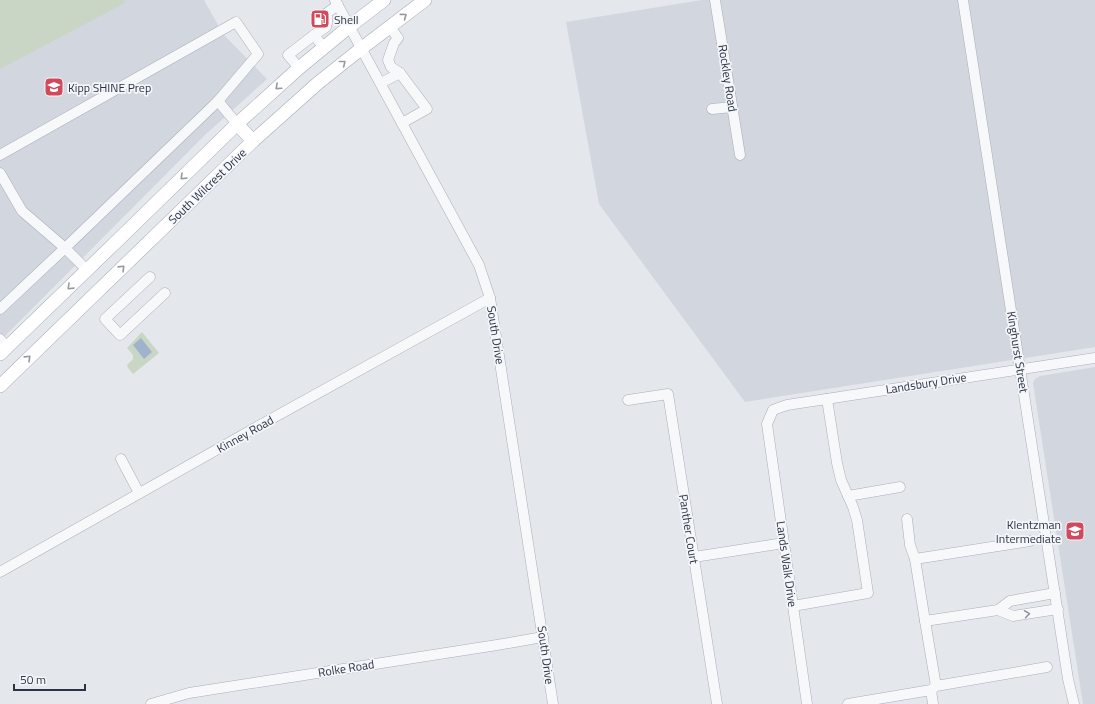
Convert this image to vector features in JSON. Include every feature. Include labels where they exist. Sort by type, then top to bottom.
[{"type":"main road","name":"South Wilcrest Drive","points":[[2,347],[49,307],[237,124],[299,68],[384,0]]},
{"type":"main road","name":"South Wilcrest Drive","points":[[0,386],[254,140],[362,48],[426,0]]},
{"type":"main road","points":[[237,124],[254,140]]},
{"type":"main road","points":[[143,215],[160,231]]},
{"type":"main road","points":[[49,307],[65,322]]},
{"type":"street","name":"Rockley Road","points":[[715,0],[740,155]]},
{"type":"street","name":"Kinghurst Street","points":[[963,0],[1068,679],[1074,704]]},
{"type":"street","name":"South Drive","points":[[337,3],[479,265],[490,298],[553,704]]},
{"type":"street","points":[[299,68],[288,55],[326,27],[328,13],[337,3]]},
{"type":"street","points":[[0,155],[236,22],[258,54],[218,101],[0,309]]},
{"type":"street","points":[[390,27],[398,38],[394,43],[388,60],[391,67],[400,73],[427,108],[402,123]]},
{"type":"street","points":[[314,35],[324,48]]},
{"type":"street","points":[[381,83],[400,73]]},
{"type":"street","points":[[218,101],[237,124]]},
{"type":"street","points":[[712,110],[732,107]]},
{"type":"street","points":[[0,173],[22,211],[65,248],[87,270]]},
{"type":"street","points":[[150,277],[105,319],[120,335],[165,293]]},
{"type":"street","name":"Kinney Road","points":[[0,572],[490,298]]},
{"type":"street","name":"Landsbury Drive","points":[[767,424],[773,410],[787,405],[1095,358]]},
{"type":"street","name":"Panther Court","points":[[628,400],[668,394],[717,704]]},
{"type":"street","points":[[793,606],[868,593],[857,520],[841,480],[827,399]]},
{"type":"street","name":"Lands Walk Drive","points":[[767,424],[807,704]]},
{"type":"street","points":[[121,460],[139,493]]},
{"type":"street","points":[[848,496],[900,487]]},
{"type":"street","points":[[907,519],[910,545],[915,559],[925,621],[934,688],[933,704]]},
{"type":"street","points":[[915,559],[1030,541]]},
{"type":"street","points":[[694,557],[784,543]]},
{"type":"street","points":[[925,621],[998,610],[1010,601],[1055,593]]},
{"type":"street","points":[[998,610],[1013,616],[1058,609]]},
{"type":"street","name":"Rolke Road","points":[[150,704],[189,693],[543,637]]},
{"type":"street","points":[[848,704],[1047,666]]},
{"type":"shaded area","points":[[0,0],[204,0],[218,25],[216,27],[267,79],[205,135],[0,341]]},
{"type":"shaded area","points":[[702,0],[1095,0],[1095,347],[745,402],[599,204],[566,22]]},
{"type":"shaded area","name":"Klentzman Intermediate","points":[[1095,367],[1095,704],[1083,704],[1033,383],[1035,379],[1040,376]]},
{"type":"green space","points":[[0,0],[124,0],[125,3],[0,69]]},
{"type":"green space","points":[[142,332],[159,353],[133,374],[127,365],[133,359],[133,355],[127,348]]},
{"type":"water","points":[[141,338],[152,352],[144,359],[133,345]]},
{"type":"place","name":"Shell","points":[[320,19]]},
{"type":"place","name":"Kipp SHINE Prep","points":[[54,87]]},
{"type":"place","name":"Klentzman Intermediate","points":[[1075,531]]}]
